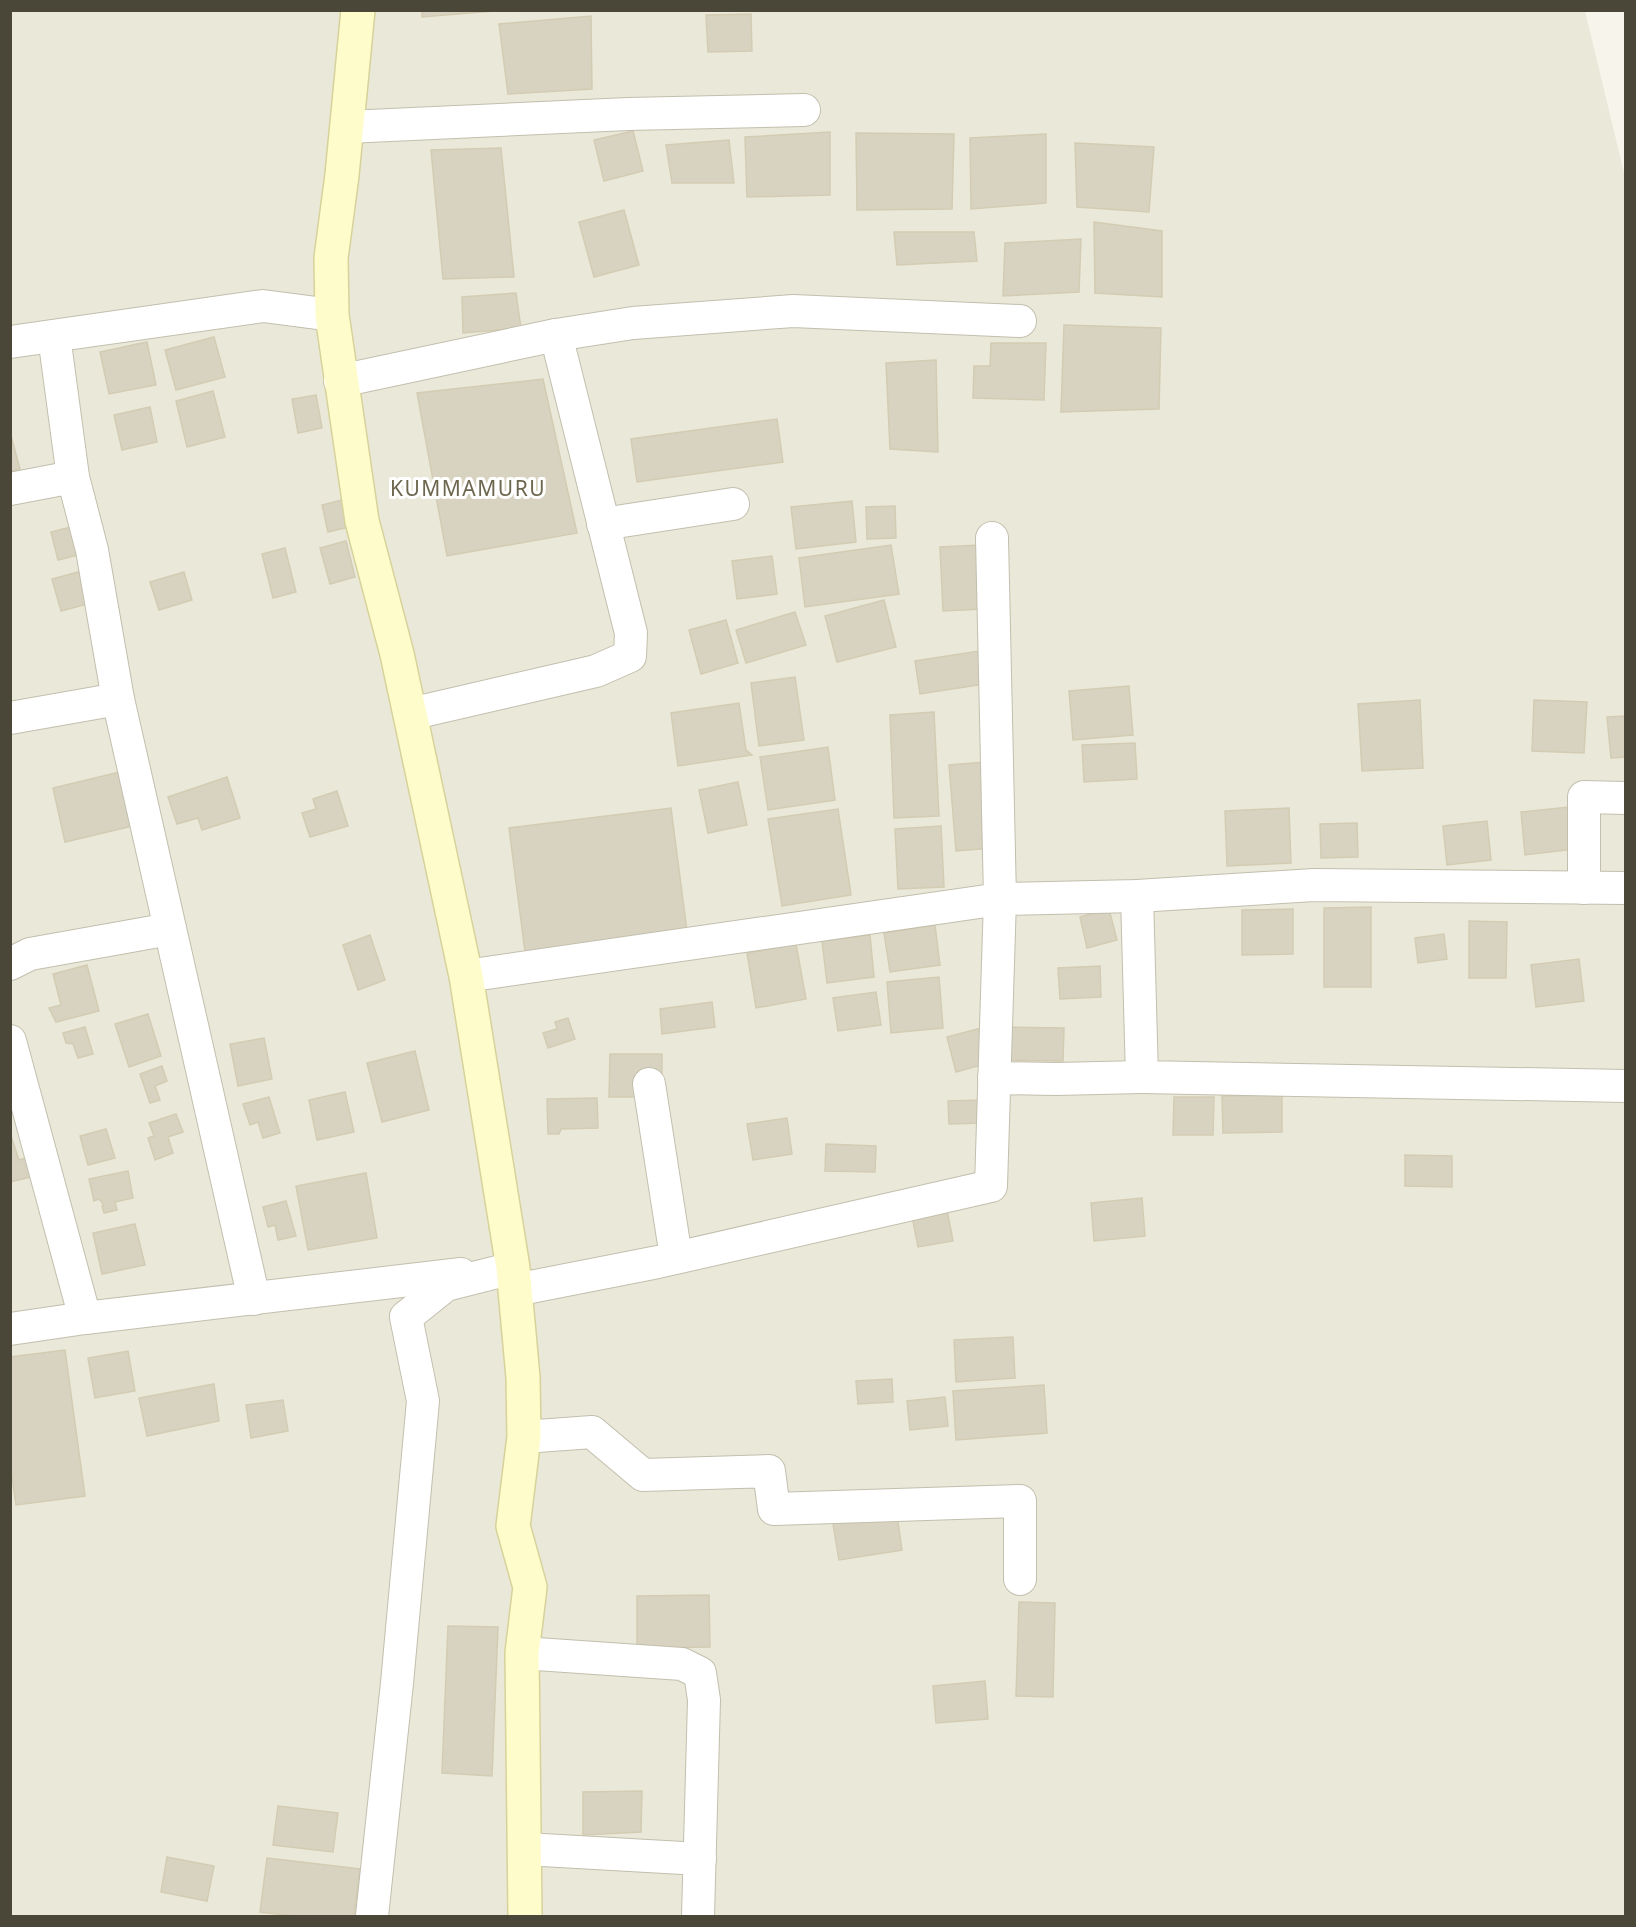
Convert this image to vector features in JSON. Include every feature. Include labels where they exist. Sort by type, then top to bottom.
[{"type":"main road","points":[[358,10],[331,258],[332,315],[362,521],[397,654],[466,976],[514,1279],[523,1377],[524,1437],[513,1526],[530,1587],[522,1653],[525,1917]]},
{"type":"street","points":[[347,127],[628,114],[804,110]]},
{"type":"street","points":[[10,342],[263,306],[332,315]]},
{"type":"street","points":[[340,381],[556,335],[633,323],[793,311],[1020,321]]},
{"type":"street","points":[[410,714],[596,671],[630,656],[631,633],[556,335]]},
{"type":"street","points":[[54,336],[73,477],[92,550],[118,699],[254,1299]]},
{"type":"street","points":[[10,489],[73,477]]},
{"type":"street","points":[[603,524],[733,504]]},
{"type":"street","points":[[372,1917],[397,1683],[423,1401],[406,1317],[446,1285],[514,1279],[676,1257],[991,1186],[1000,899],[992,538]]},
{"type":"street","points":[[10,718],[118,699]]},
{"type":"street","points":[[1584,888],[1584,798],[1626,798]]},
{"type":"street","points":[[466,976],[1000,899],[1137,896],[1314,885],[1626,888]]},
{"type":"street","points":[[1137,896],[1142,1077]]},
{"type":"street","points":[[10,964],[30,954],[170,929]]},
{"type":"street","points":[[10,1041],[85,1318]]},
{"type":"street","points":[[994,1078],[1142,1077],[1626,1086]]},
{"type":"street","points":[[649,1084],[676,1257]]},
{"type":"street","points":[[10,1329],[254,1299],[514,1279]]},
{"type":"street","points":[[524,1437],[592,1432],[643,1475],[769,1471],[774,1509],[1020,1501],[1020,1579]]},
{"type":"street","points":[[522,1653],[682,1664],[700,1673],[704,1700],[698,1917]]},
{"type":"street","points":[[525,1849],[700,1859]]},
{"type":"shaded area","points":[[11,11],[1585,11],[1626,181],[1625,1916],[11,1916]]},
{"type":"building","points":[[422,10],[507,10],[422,17]]},
{"type":"building","points":[[751,14],[752,51],[708,52],[706,15]]},
{"type":"building","points":[[591,16],[592,89],[508,94],[499,24]]},
{"type":"building","points":[[633,131],[643,171],[604,181],[594,140]]},
{"type":"building","points":[[830,132],[830,195],[747,197],[745,137]]},
{"type":"building","points":[[856,133],[954,134],[952,209],[857,210]]},
{"type":"building","points":[[1046,134],[1046,203],[971,209],[970,138]]},
{"type":"building","points":[[729,140],[734,183],[672,183],[666,145]]},
{"type":"building","points":[[1075,143],[1154,147],[1149,212],[1077,207]]},
{"type":"building","points":[[501,148],[514,277],[443,279],[431,150]]},
{"type":"building","points":[[624,210],[639,265],[594,277],[579,222]]},
{"type":"building","points":[[1094,222],[1162,231],[1162,297],[1095,293]]},
{"type":"building","points":[[894,232],[974,232],[977,261],[897,265]]},
{"type":"building","points":[[1081,239],[1079,292],[1003,296],[1005,243]]},
{"type":"building","points":[[516,293],[521,328],[463,333],[462,297]]},
{"type":"building","points":[[1064,325],[1161,328],[1159,409],[1061,412]]},
{"type":"building","points":[[214,337],[225,377],[176,390],[165,350]]},
{"type":"building","points":[[147,342],[156,385],[109,394],[100,352]]},
{"type":"building","points":[[991,343],[1046,343],[1044,400],[973,398],[974,366],[990,366]]},
{"type":"building","points":[[936,360],[938,452],[890,449],[886,363]]},
{"type":"building","points":[[543,379],[577,533],[447,556],[417,393]]},
{"type":"building","points":[[213,391],[225,437],[187,447],[176,401]]},
{"type":"building","points":[[316,395],[322,428],[298,433],[292,399]]},
{"type":"building","points":[[150,407],[157,442],[122,450],[114,415]]},
{"type":"building","points":[[777,419],[783,462],[637,482],[631,439]]},
{"type":"building","points":[[10,432],[20,469],[10,472]]},
{"type":"building","points":[[350,498],[357,525],[328,532],[322,505]]},
{"type":"building","points":[[852,501],[856,542],[796,549],[791,507]]},
{"type":"building","points":[[895,506],[896,538],[867,539],[866,507]]},
{"type":"building","points":[[79,525],[86,553],[58,560],[51,532]]},
{"type":"building","points":[[346,541],[355,577],[330,584],[320,548]]},
{"type":"building","points":[[891,545],[899,594],[805,607],[799,558]]},
{"type":"building","points":[[981,545],[983,609],[943,611],[940,547]]},
{"type":"building","points":[[285,548],[296,592],[273,598],[262,554]]},
{"type":"building","points":[[772,556],[777,594],[737,599],[732,561]]},
{"type":"building","points":[[82,571],[91,603],[61,611],[52,579]]},
{"type":"building","points":[[184,572],[192,600],[159,610],[150,582]]},
{"type":"building","points":[[884,600],[896,647],[837,662],[825,616]]},
{"type":"building","points":[[795,612],[806,645],[746,663],[736,630]]},
{"type":"building","points":[[726,620],[738,663],[701,674],[689,630]]},
{"type":"building","points":[[979,651],[984,684],[920,694],[915,661]]},
{"type":"building","points":[[795,677],[804,740],[759,746],[751,683]]},
{"type":"building","points":[[1129,686],[1133,735],[1073,740],[1069,691]]},
{"type":"building","points":[[1420,700],[1423,768],[1362,771],[1358,704]]},
{"type":"building","points":[[1534,700],[1587,702],[1584,753],[1532,751]]},
{"type":"building","points":[[739,703],[746,750],[752,755],[678,766],[671,713]]},
{"type":"building","points":[[934,712],[939,816],[894,818],[890,715]]},
{"type":"building","points":[[1626,716],[1626,757],[1611,758],[1607,717]]},
{"type":"building","points":[[1135,743],[1137,779],[1084,782],[1082,745]]},
{"type":"building","points":[[828,747],[835,800],[768,810],[760,757]]},
{"type":"building","points":[[985,762],[993,848],[956,851],[949,765]]},
{"type":"building","points":[[120,772],[133,826],[65,842],[53,788]]},
{"type":"building","points":[[227,777],[240,818],[202,830],[198,818],[177,824],[168,797]]},
{"type":"building","points":[[738,782],[747,825],[708,833],[699,790]]},
{"type":"building","points":[[337,791],[348,826],[310,837],[302,813],[316,809],[313,799]]},
{"type":"building","points":[[1569,807],[1574,849],[1525,855],[1521,812]]},
{"type":"building","points":[[671,808],[687,931],[525,952],[509,828]]},
{"type":"building","points":[[1289,808],[1291,863],[1227,866],[1225,811]]},
{"type":"building","points":[[838,809],[851,895],[782,906],[768,819]]},
{"type":"building","points":[[1487,821],[1491,860],[1447,865],[1443,826]]},
{"type":"building","points":[[1357,823],[1358,857],[1321,858],[1320,824]]},
{"type":"building","points":[[941,826],[944,887],[898,889],[895,829]]},
{"type":"building","points":[[1371,907],[1371,987],[1324,987],[1324,908]]},
{"type":"building","points":[[1109,909],[1117,940],[1087,948],[1080,917]]},
{"type":"building","points":[[1293,909],[1293,954],[1242,955],[1242,910]]},
{"type":"building","points":[[1469,921],[1507,922],[1506,978],[1469,978]]},
{"type":"building","points":[[935,925],[940,965],[890,972],[884,933]]},
{"type":"building","points":[[1444,934],[1447,959],[1418,963],[1415,938]]},
{"type":"building","points":[[370,935],[385,980],[358,990],[343,945]]},
{"type":"building","points":[[870,935],[874,977],[827,983],[822,941]]},
{"type":"building","points":[[796,944],[806,999],[756,1008],[747,953]]},
{"type":"building","points":[[1579,959],[1584,1001],[1536,1007],[1531,965]]},
{"type":"building","points":[[87,965],[99,1011],[56,1022],[49,1008],[61,1005],[53,974]]},
{"type":"building","points":[[1100,966],[1101,997],[1060,999],[1058,968]]},
{"type":"building","points":[[939,977],[943,1028],[891,1033],[887,982]]},
{"type":"building","points":[[876,992],[881,1025],[838,1031],[833,998]]},
{"type":"building","points":[[712,1002],[715,1027],[662,1034],[660,1009]]},
{"type":"building","points":[[148,1014],[161,1056],[129,1067],[115,1024]]},
{"type":"building","points":[[568,1018],[575,1039],[548,1048],[543,1033],[557,1029],[555,1022]]},
{"type":"building","points":[[85,1027],[93,1054],[78,1058],[73,1044],[66,1043],[63,1033]]},
{"type":"building","points":[[985,1027],[985,1064],[956,1072],[947,1037]]},
{"type":"building","points":[[1009,1027],[1064,1028],[1063,1061],[1009,1060]]},
{"type":"building","points":[[264,1038],[272,1079],[238,1086],[230,1044]]},
{"type":"building","points":[[415,1051],[429,1110],[382,1122],[367,1063]]},
{"type":"building","points":[[610,1054],[662,1054],[662,1097],[609,1097]]},
{"type":"building","points":[[162,1066],[167,1081],[155,1086],[160,1100],[150,1103],[140,1074]]},
{"type":"building","points":[[345,1092],[354,1132],[317,1140],[309,1100]]},
{"type":"building","points":[[1282,1095],[1282,1132],[1223,1133],[1222,1096]]},
{"type":"building","points":[[269,1097],[280,1133],[263,1138],[258,1122],[250,1125],[243,1104]]},
{"type":"building","points":[[1174,1097],[1214,1097],[1213,1135],[1173,1135]]},
{"type":"building","points":[[597,1098],[598,1128],[561,1129],[559,1134],[548,1134],[547,1099]]},
{"type":"building","points":[[983,1100],[984,1123],[949,1124],[948,1101]]},
{"type":"building","points":[[176,1114],[183,1132],[168,1137],[173,1153],[155,1160],[148,1138],[154,1136],[149,1123]]},
{"type":"building","points":[[787,1118],[792,1154],[753,1160],[747,1124]]},
{"type":"building","points":[[106,1129],[115,1158],[88,1165],[80,1136]]},
{"type":"building","points":[[10,1133],[19,1160],[26,1158],[31,1177],[10,1182]]},
{"type":"building","points":[[826,1144],[876,1146],[875,1172],[825,1171]]},
{"type":"building","points":[[1405,1155],[1452,1156],[1452,1187],[1405,1186]]},
{"type":"building","points":[[128,1171],[133,1198],[115,1202],[117,1210],[104,1213],[102,1206],[104,1205],[99,1199],[94,1201],[89,1179]]},
{"type":"building","points":[[366,1173],[377,1238],[308,1250],[296,1186]]},
{"type":"building","points":[[1142,1198],[1145,1236],[1094,1241],[1091,1203]]},
{"type":"building","points":[[286,1201],[296,1236],[278,1240],[275,1225],[268,1227],[263,1207]]},
{"type":"building","points":[[947,1210],[953,1241],[918,1247],[912,1216]]},
{"type":"building","points":[[135,1224],[145,1265],[102,1274],[93,1233]]},
{"type":"building","points":[[1013,1337],[1015,1378],[956,1382],[954,1340]]},
{"type":"building","points":[[65,1350],[85,1496],[16,1505],[10,1463],[10,1357]]},
{"type":"building","points":[[128,1351],[135,1391],[95,1398],[88,1358]]},
{"type":"building","points":[[892,1379],[893,1402],[858,1404],[856,1381]]},
{"type":"building","points":[[214,1384],[219,1421],[147,1436],[139,1398]]},
{"type":"building","points":[[1044,1385],[1047,1433],[956,1440],[953,1391]]},
{"type":"building","points":[[945,1397],[948,1426],[910,1430],[907,1401]]},
{"type":"building","points":[[283,1400],[288,1431],[251,1438],[246,1405]]},
{"type":"building","points":[[896,1508],[902,1550],[839,1560],[832,1518]]},
{"type":"building","points":[[709,1595],[710,1647],[637,1648],[637,1596]]},
{"type":"building","points":[[1019,1602],[1055,1603],[1053,1697],[1016,1696]]},
{"type":"building","points":[[448,1626],[498,1627],[492,1776],[442,1773]]},
{"type":"building","points":[[985,1681],[988,1719],[936,1723],[933,1686]]},
{"type":"building","points":[[642,1791],[641,1832],[583,1835],[583,1792]]},
{"type":"building","points":[[278,1806],[338,1813],[333,1852],[273,1845]]},
{"type":"building","points":[[167,1857],[214,1866],[207,1901],[161,1892]]},
{"type":"building","points":[[267,1858],[360,1869],[354,1916],[294,1916],[260,1912]]},
{"type":"district","name":"KUMMAMURU","points":[[468,489]]}]
